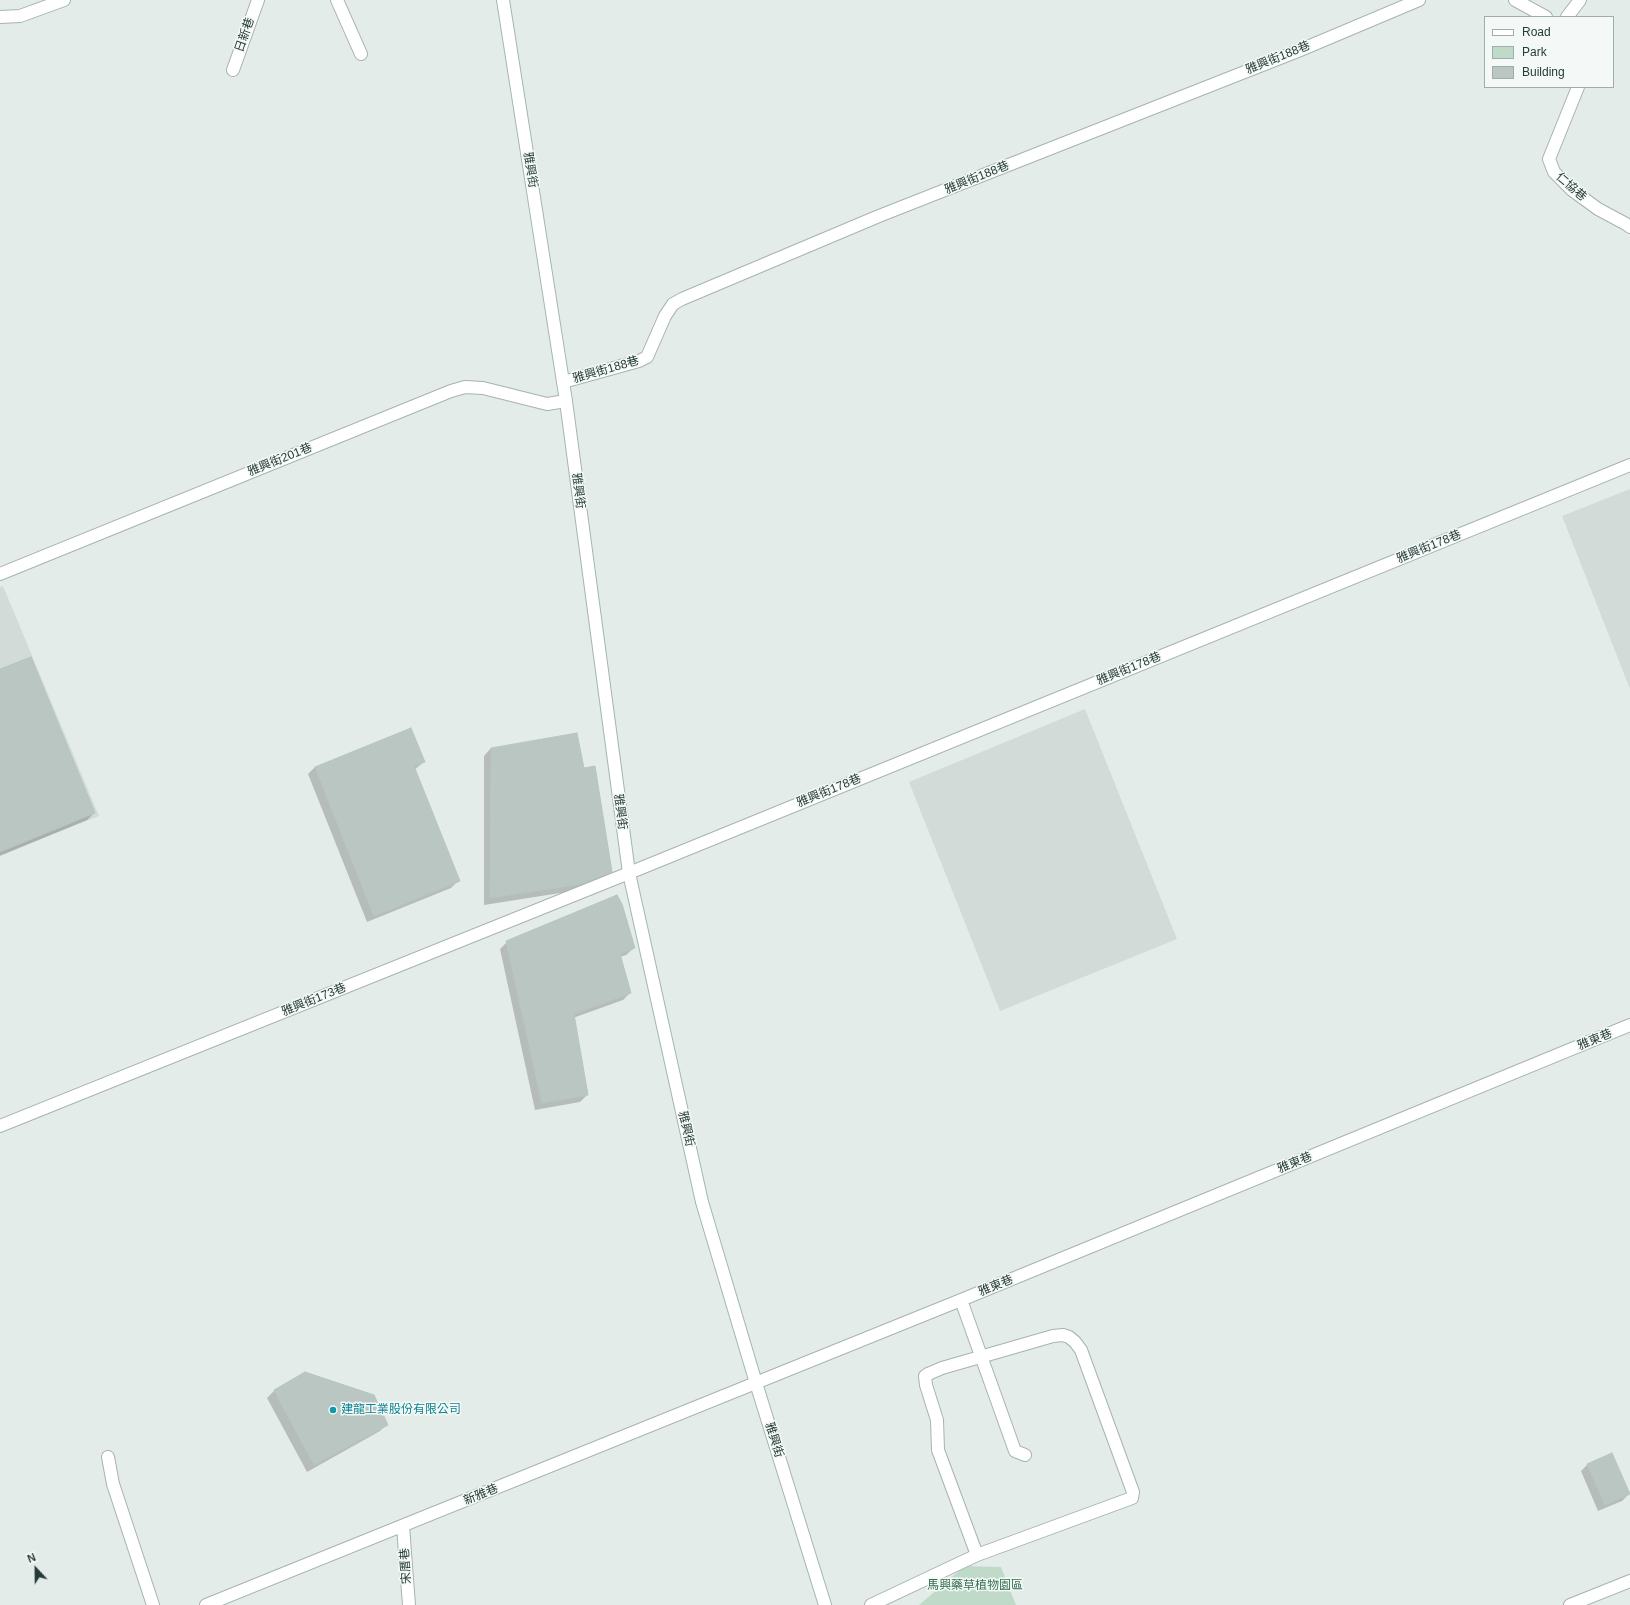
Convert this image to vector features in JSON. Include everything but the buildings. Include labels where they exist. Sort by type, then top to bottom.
[{"type":"street","points":[[0,17],[20,16],[64,0]]},
{"type":"street","name":"日新巷","points":[[233,70],[258,0]]},
{"type":"street","points":[[337,0],[361,54]]},
{"type":"street","name":"雅興街","points":[[503,0],[566,401],[629,873],[702,1202],[825,1605]]},
{"type":"street","name":"雅興街188巷","points":[[563,382],[639,361],[647,357],[665,316],[673,304],[682,299],[879,216],[1298,51],[1419,0]]},
{"type":"street","points":[[1515,0],[1544,16]]},
{"type":"street","points":[[1568,16],[1580,0]]},
{"type":"street","name":"仁協巷","points":[[1578,88],[1549,159],[1554,172],[1577,194],[1598,209],[1629,222]]},
{"type":"street","name":"雅興街201巷","points":[[0,574],[451,391],[465,387],[483,388],[547,404],[566,401]]},
{"type":"street","name":"雅興街178巷","points":[[629,873],[1630,465]]},
{"type":"street","name":"雅興街173巷","points":[[0,1126],[629,873]]},
{"type":"street","name":"雅東巷","points":[[756,1383],[1630,1025]]},
{"type":"street","points":[[961,1300],[1015,1451],[1025,1455]]},
{"type":"street","points":[[871,1605],[977,1555],[1132,1498],[1133,1492],[1081,1350],[1069,1337],[1062,1335],[1053,1336],[942,1368],[925,1376],[926,1385],[937,1420],[938,1450],[977,1555]]},
{"type":"street","name":"新雅巷","points":[[206,1605],[756,1383]]},
{"type":"street","points":[[108,1457],[113,1484],[153,1605]]},
{"type":"street","name":"宋厝巷","points":[[403,1526],[409,1605]]},
{"type":"street","points":[[1570,1605],[1630,1581]]},
{"type":"shaded area","points":[[1630,489],[1630,689],[1562,516]]},
{"type":"shaded area","points":[[3,586],[99,816],[0,855],[0,587]]},
{"type":"shaded area","points":[[1085,709],[1177,939],[1000,1011],[909,782]]},
{"type":"green space","name":"馬興藥草植物園區","points":[[965,1566],[1001,1567],[1016,1605],[919,1605]]},
{"type":"place","name":"建龍工業股份有限公司","points":[[333,1410]]}]
